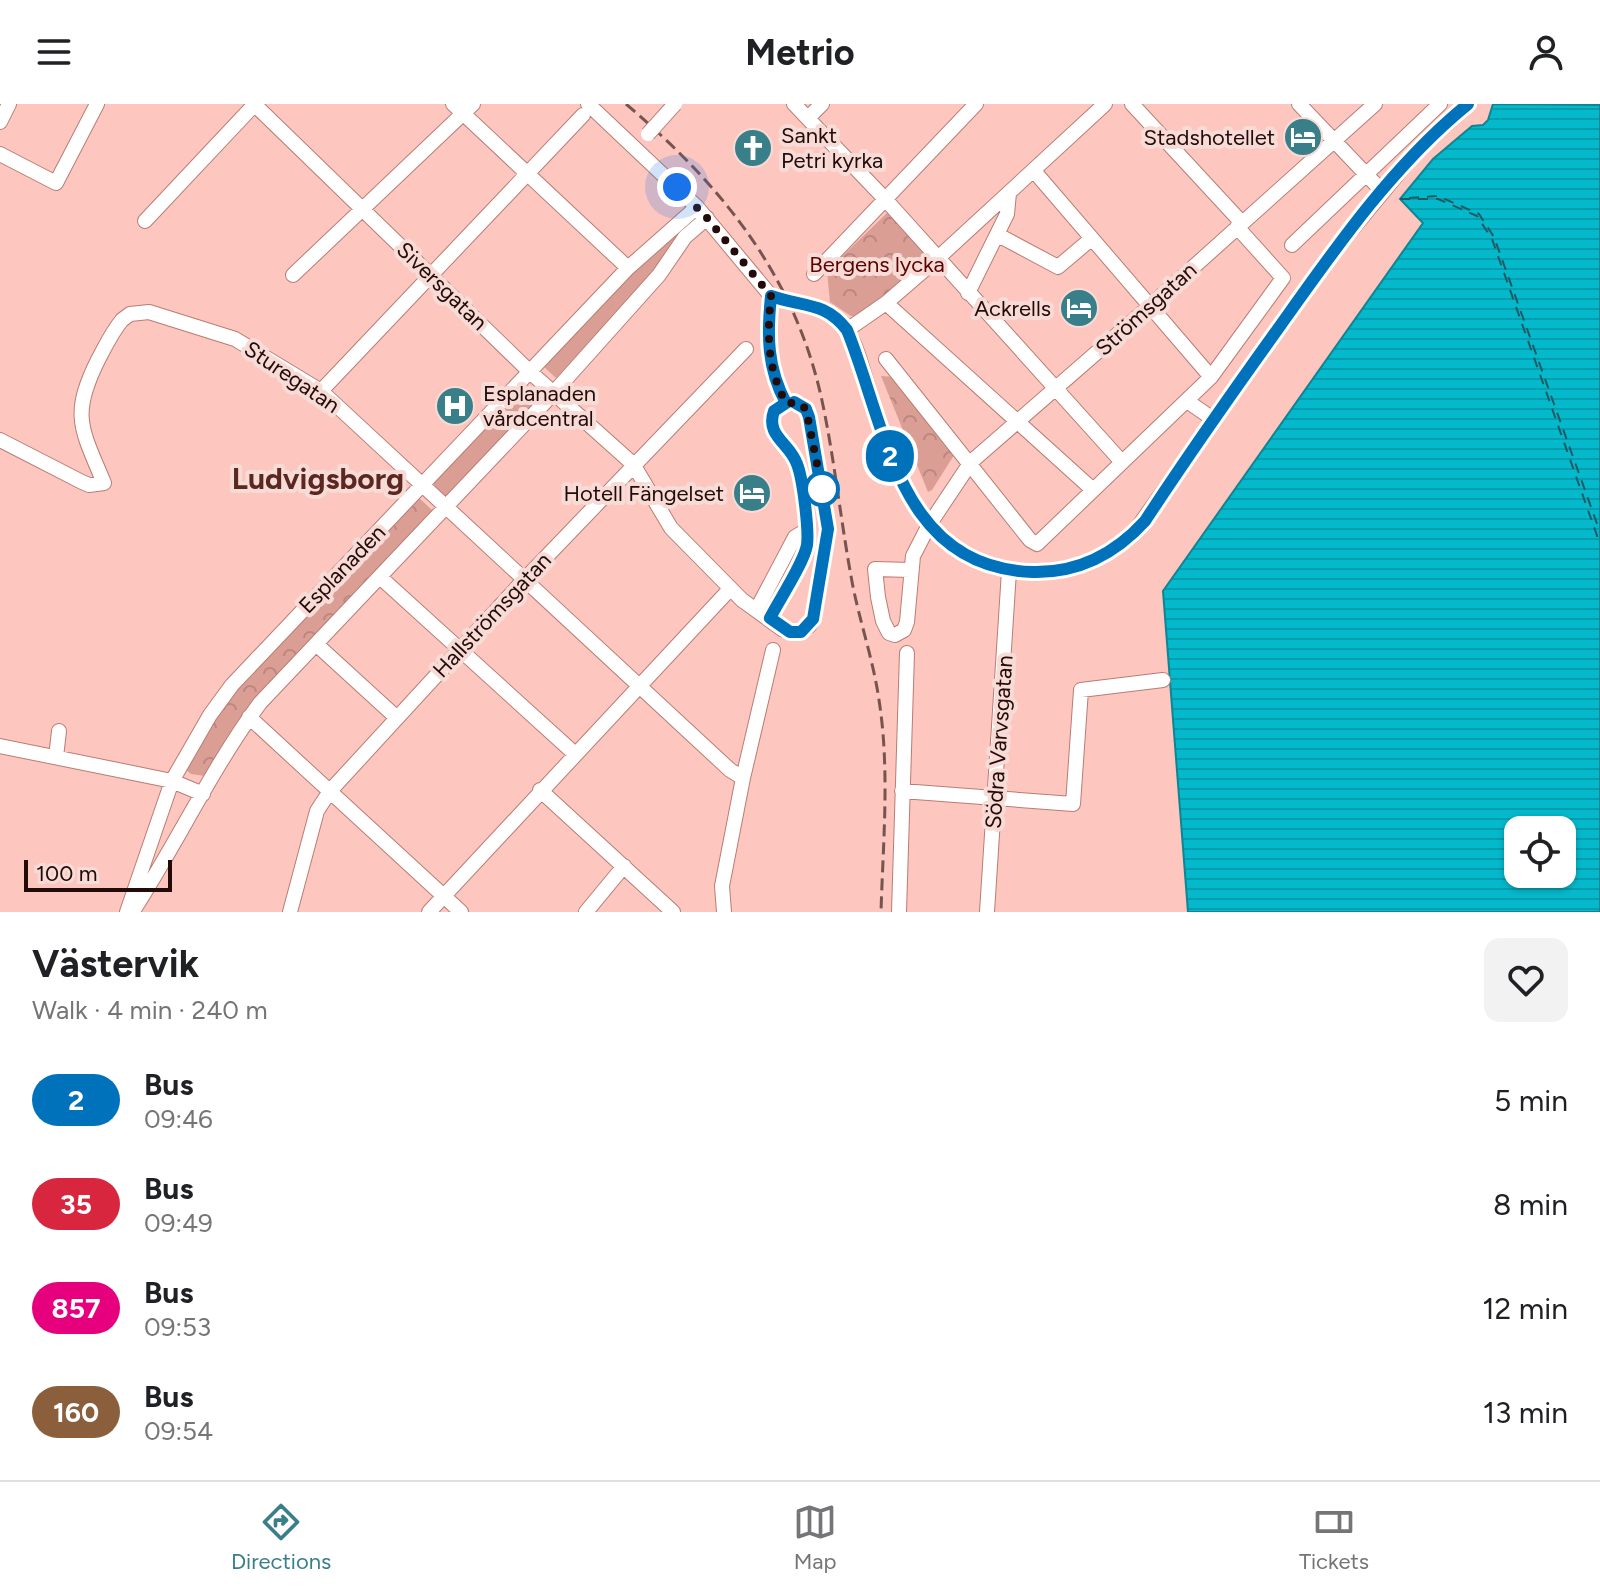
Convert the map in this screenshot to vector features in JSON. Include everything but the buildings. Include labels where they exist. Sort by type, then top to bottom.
[{"type":"street","points":[[0,122],[9,104]]},
{"type":"street","points":[[0,154],[56,183],[97,104]]},
{"type":"street","points":[[145,221],[254,104]]},
{"type":"street","name":"Siversgatan","points":[[254,104],[529,371],[633,464],[671,528],[730,589],[790,632],[801,632],[813,619],[828,529],[809,417],[806,409],[798,403],[786,403]]},
{"type":"street","points":[[636,147],[675,104]]},
{"type":"street","points":[[794,104],[885,199],[1121,461]]},
{"type":"street","points":[[808,118],[822,104]]},
{"type":"street","points":[[814,274],[976,104]]},
{"type":"street","points":[[847,330],[886,303],[937,259],[1105,104]]},
{"type":"street","points":[[886,359],[1030,540],[1037,544],[1211,377],[1283,278],[1132,104]]},
{"type":"street","points":[[1299,104],[1382,191]]},
{"type":"street","name":"Strömsgatan","points":[[910,570],[875,569],[883,621],[889,633],[895,635],[904,630],[907,622],[913,556],[929,525],[971,462],[1375,104]]},
{"type":"street","points":[[1292,245],[1440,104]]},
{"type":"street","points":[[321,391],[586,109],[636,147],[702,213],[771,296],[824,309],[839,320],[847,330],[899,478],[917,511],[929,525],[955,548],[976,560],[1009,571],[1065,569],[1102,557],[1118,547],[1145,521],[1213,419],[1334,251],[1434,133],[1468,104]]},
{"type":"street","points":[[293,275],[463,107],[527,175],[628,268]]},
{"type":"street","points":[[1034,171],[1211,377]]},
{"type":"street","points":[[968,293],[1007,214],[1009,193]]},
{"type":"street","name":"Esplanaden","points":[[129,912],[172,781],[210,715],[232,685],[628,268],[702,213]]},
{"type":"street","name":"Esplanaden","points":[[129,912],[249,717],[554,392],[659,275],[702,213]]},
{"type":"street","points":[[998,235],[1058,267],[1091,239]]},
{"type":"street","points":[[763,613],[804,554],[807,543],[799,469],[771,425],[774,411],[786,403],[776,385],[767,349],[771,296]]},
{"type":"street","points":[[886,303],[1092,489]]},
{"type":"street","name":"Sturegatan","points":[[0,440],[89,485],[104,483],[84,432],[80,405],[89,379],[115,329],[130,314],[149,312],[235,339],[321,391],[730,770],[743,778]]},
{"type":"street","name":"Hallströmsgatan","points":[[290,912],[317,811],[330,791],[633,464],[746,349]]},
{"type":"street","points":[[1187,401],[1213,419]]},
{"type":"street","name":"Södra Varvsgatan","points":[[987,912],[1009,571]]},
{"type":"street","points":[[380,577],[575,754]]},
{"type":"street","points":[[429,912],[730,589]]},
{"type":"street","points":[[316,644],[397,718]]},
{"type":"street","points":[[724,912],[722,886],[773,650]]},
{"type":"street","points":[[899,912],[907,653]]},
{"type":"street","points":[[902,791],[1073,804],[1081,690],[1163,680]]},
{"type":"street","points":[[249,717],[461,912]]},
{"type":"street","points":[[56,757],[59,731]]},
{"type":"street","points":[[0,746],[172,781],[203,794]]},
{"type":"street","points":[[540,790],[673,912]]},
{"type":"street","points":[[586,912],[624,866]]},
{"type":"green space","name":"Bergens lycka","points":[[888,212],[927,256],[863,315],[851,316],[830,302],[827,271]]},
{"type":"green space","points":[[683,227],[685,230],[653,273],[556,378],[543,366],[642,261]]},
{"type":"green space","points":[[881,376],[895,377],[956,452],[928,492]]},
{"type":"green space","points":[[526,385],[542,398],[450,495],[443,495],[432,482]]},
{"type":"green space","points":[[417,496],[434,512],[205,776],[186,770],[216,712]]},
{"type":"water","points":[[1493,104],[1600,105],[1600,912],[1188,912],[1163,591],[1423,223],[1400,199],[1433,159],[1472,126],[1483,125]]},
{"type":"ferry route","points":[[1409,198],[1438,196],[1479,214],[1494,237],[1600,532]]},
{"type":"ferry route","points":[[1400,199],[1438,199],[1477,216],[1492,239],[1600,544]]},
{"type":"railway","points":[[626,104],[692,166],[748,234],[772,271],[808,351],[826,418],[851,576],[879,700],[885,779],[881,912]]},
{"type":"bus line","name":"2","points":[[794,402],[806,409],[812,427],[828,529],[813,619],[801,632],[782,629],[770,618],[807,543],[799,469],[771,425],[774,411],[786,403],[776,385],[767,349],[771,296],[824,309],[847,330],[899,478],[917,511],[942,538],[976,560],[1009,571],[1065,569],[1102,557],[1118,547],[1145,521],[1213,419],[1362,216],[1416,152],[1468,104]]},
{"type":"place","name":"Stadshotellet","points":[[1303,137]]},
{"type":"place","name":"Sankt Petri kyrka","points":[[753,148]]},
{"type":"place","name":"Ackrells","points":[[1079,308]]},
{"type":"place","name":"Esplanaden vårdcentral","points":[[455,406]]},
{"type":"place","name":"Hotell Fängelset","points":[[752,493]]},
{"type":"district","name":"Ludvigsborg","points":[[318,478]]},
{"type":"route","points":[[677,187],[707,218],[771,296],[767,349],[776,385],[786,403],[798,403],[806,409],[822,489]]}]
